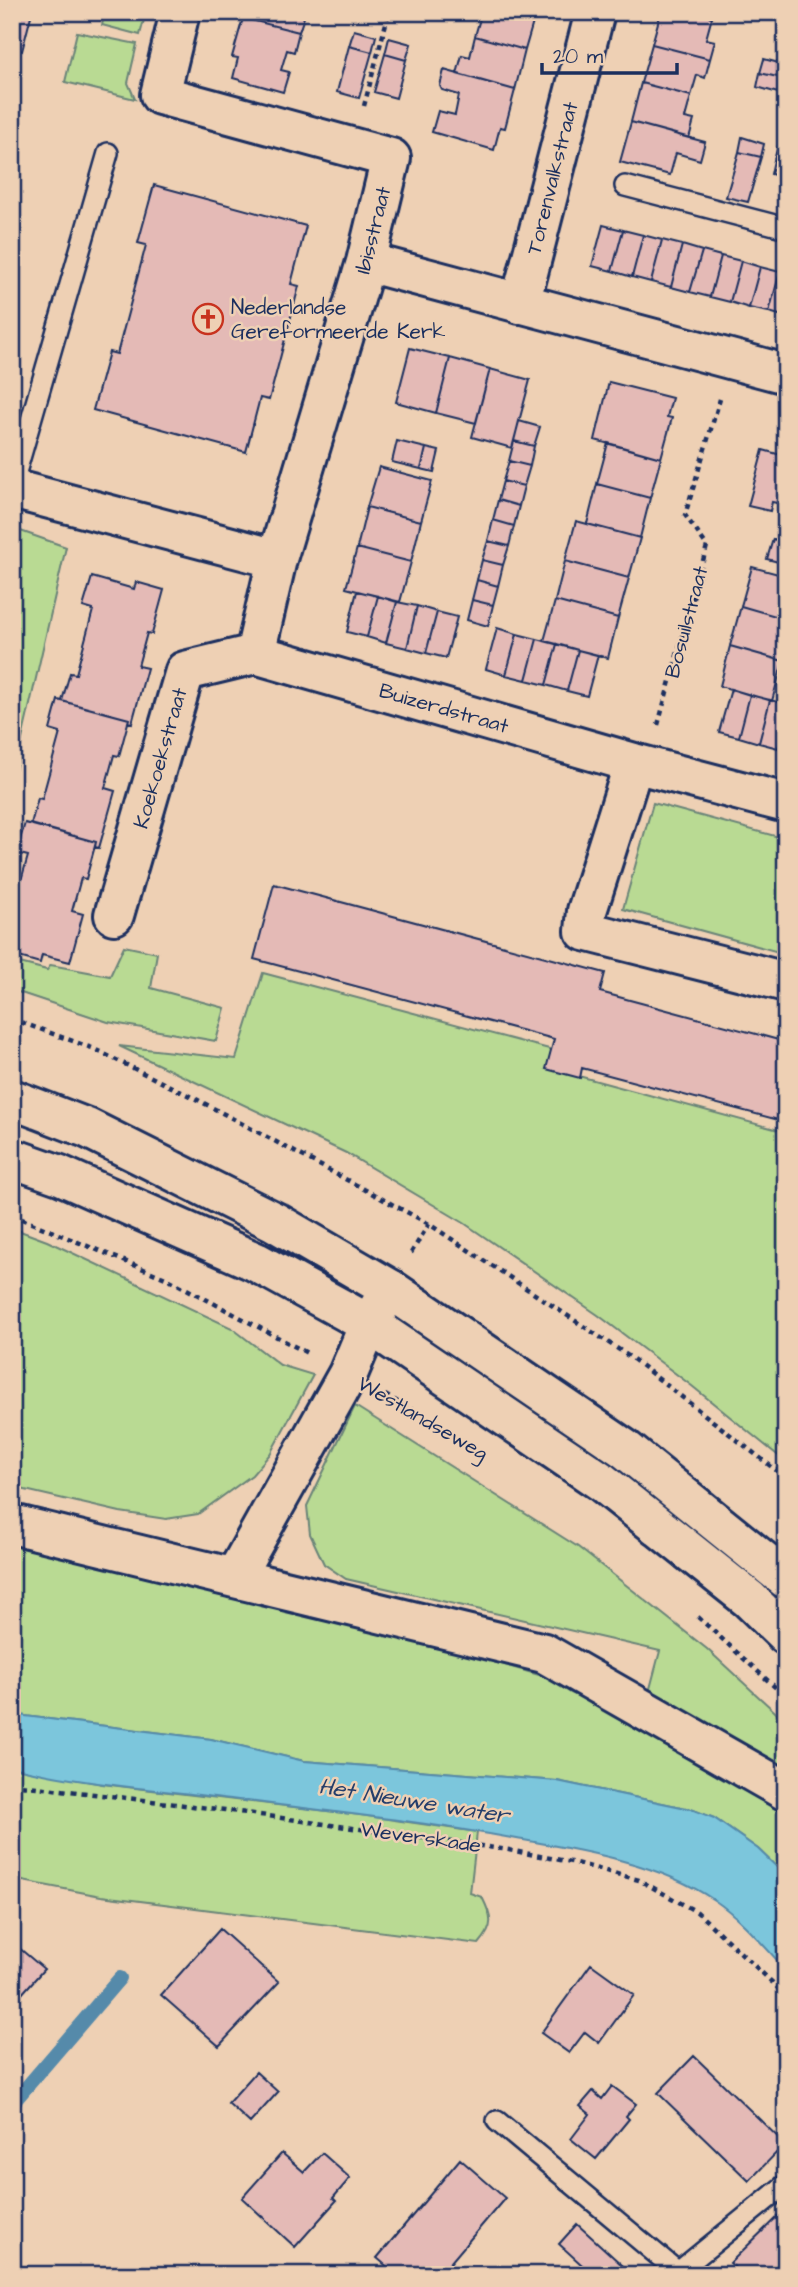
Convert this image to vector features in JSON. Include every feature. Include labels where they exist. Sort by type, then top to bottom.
[{"type":"street","name":"Ibisstraat","points":[[180,12],[160,95],[391,158],[366,262],[277,559],[255,654]]},
{"type":"street","name":"Torenvalkstraat","points":[[520,304],[595,12]]},
{"type":"street","points":[[366,262],[786,374]]},
{"type":"street","points":[[12,487],[277,559]]},
{"type":"street","name":"Buizerdstraat","points":[[255,654],[634,763],[786,803]]},
{"type":"street","name":"Koekoekstraat","points":[[114,915],[185,671],[255,654]]},
{"type":"street","points":[[634,763],[587,911],[584,931],[786,982]]},
{"type":"street","points":[[12,1099],[87,1128],[263,1216],[390,1289],[625,1449],[786,1579]]},
{"type":"street","name":"Westlandseweg","points":[[12,1158],[60,1175],[256,1262],[369,1324],[602,1482],[749,1599],[786,1635]]},
{"type":"street","points":[[234,1578],[348,1374],[369,1324],[390,1289]]},
{"type":"street","points":[[12,1524],[544,1653],[786,1791]]},
{"type":"lane","points":[[12,487],[108,153]]},
{"type":"lane","points":[[625,186],[786,228]]},
{"type":"lane","points":[[497,2121],[678,2272],[786,2184]]},
{"type":"path","points":[[354,147],[388,12]]},
{"type":"path","name":"Bosuilstraat","points":[[634,763],[655,736],[707,546],[685,515],[732,360]]},
{"type":"path","points":[[12,1019],[92,1048],[127,1065],[198,1100],[429,1224],[633,1359],[786,1478]]},
{"type":"path","name":"Westlandseweg","points":[[12,1215],[168,1279],[427,1418]]},
{"type":"path","points":[[698,1617],[786,1697]]},
{"type":"path","name":"Weverskade","points":[[12,1784],[225,1810],[509,1850],[576,1863],[639,1880],[697,1912],[786,1997]]},
{"type":"green space","points":[[105,12],[146,12],[140,35],[102,25]]},
{"type":"green space","points":[[77,32],[137,44],[128,83],[135,99],[65,82]]},
{"type":"green space","points":[[12,528],[66,547],[12,783]]},
{"type":"green space","points":[[653,803],[786,839],[786,954],[623,909]]},
{"type":"green space","points":[[124,946],[157,953],[151,988],[225,1008],[216,1041],[108,1022],[12,990],[12,961],[47,970],[51,965],[110,976]]},
{"type":"green space","points":[[263,973],[553,1050],[549,1068],[786,1132],[786,1462],[598,1315],[464,1223],[346,1153],[119,1046],[236,1059]]},
{"type":"green space","points":[[12,1228],[47,1241],[232,1328],[280,1365],[313,1375],[270,1454],[252,1475],[198,1514],[166,1519],[120,1512],[12,1487]]},
{"type":"green space","points":[[355,1406],[578,1547],[707,1649],[786,1722],[786,1774],[647,1700],[660,1651],[346,1579],[324,1564],[310,1534],[307,1506]]},
{"type":"green space","points":[[12,1541],[139,1575],[467,1654],[546,1677],[571,1693],[642,1722],[786,1804],[786,1876],[758,1849],[714,1818],[691,1809],[557,1781],[304,1761],[211,1739],[25,1716],[12,1712]]},
{"type":"green space","points":[[12,1767],[102,1784],[477,1832],[470,1893],[482,1897],[488,1910],[488,1932],[479,1944],[101,1896],[12,1879]]},
{"type":"water","name":"Het Nieuwe water","points":[[12,1712],[25,1716],[211,1739],[304,1761],[557,1781],[691,1809],[714,1818],[758,1849],[786,1876],[786,1970],[724,1907],[693,1887],[645,1867],[593,1853],[478,1832],[36,1773],[12,1767]]},
{"type":"building","points":[[12,12],[32,12],[22,51],[12,48]]},
{"type":"building","points":[[244,12],[305,14],[299,32],[243,18]]},
{"type":"building","points":[[474,12],[536,12],[525,50],[475,36],[481,15]]},
{"type":"building","points":[[661,12],[693,12],[712,17],[706,39],[715,41],[710,59],[652,44]]},
{"type":"building","points":[[693,12],[714,12],[712,17]]},
{"type":"building","points":[[243,18],[299,32],[294,52],[287,50],[281,70],[289,72],[283,92],[233,78],[238,58],[232,57]]},
{"type":"building","points":[[354,30],[376,36],[372,52],[349,46]]},
{"type":"building","points":[[475,36],[525,50],[515,90],[457,74],[462,55],[470,57]]},
{"type":"building","points":[[389,38],[411,44],[406,60],[385,54]]},
{"type":"building","points":[[652,44],[710,59],[705,78],[697,75],[691,96],[641,83]]},
{"type":"building","points":[[349,46],[372,52],[359,98],[337,92]]},
{"type":"building","points":[[385,54],[406,60],[396,98],[374,92]]},
{"type":"building","points":[[764,59],[786,65],[782,78],[760,73]]},
{"type":"building","points":[[444,70],[515,90],[505,128],[500,127],[494,150],[432,132],[438,111],[455,115],[459,95],[442,90],[440,86]]},
{"type":"building","points":[[760,73],[782,78],[778,93],[757,87]]},
{"type":"building","points":[[641,83],[691,96],[685,118],[694,120],[689,138],[631,122]]},
{"type":"building","points":[[631,122],[705,142],[700,160],[676,153],[670,175],[620,162]]},
{"type":"building","points":[[742,137],[764,144],[761,157],[739,152]]},
{"type":"building","points":[[778,146],[786,148],[786,163],[774,160]]},
{"type":"building","points":[[739,152],[761,157],[748,202],[726,197]]},
{"type":"building","points":[[774,160],[786,163],[786,178],[771,174]]},
{"type":"building","name":"Nederlandse Gereformeerde Kerk","points":[[154,185],[306,226],[291,284],[299,286],[269,400],[260,398],[246,452],[93,410],[109,352],[117,354],[146,245],[138,243]]},
{"type":"building","points":[[603,225],[623,230],[612,271],[592,266]]},
{"type":"building","points":[[623,230],[643,235],[632,277],[612,271]]},
{"type":"building","points":[[643,235],[662,240],[651,282],[632,277]]},
{"type":"building","points":[[662,240],[682,245],[671,287],[651,282]]},
{"type":"building","points":[[682,245],[702,251],[690,292],[671,287]]},
{"type":"building","points":[[702,251],[721,256],[710,297],[690,292]]},
{"type":"building","points":[[721,256],[741,261],[730,302],[710,297]]},
{"type":"building","points":[[741,261],[760,267],[749,308],[730,302]]},
{"type":"building","points":[[760,267],[780,272],[769,312],[749,308]]},
{"type":"building","points":[[780,272],[786,273],[786,317],[769,312]]},
{"type":"building","points":[[410,348],[450,358],[436,413],[396,402]]},
{"type":"building","points":[[450,358],[490,369],[476,423],[436,413]]},
{"type":"building","points":[[490,369],[530,380],[512,448],[472,437]]},
{"type":"building","points":[[609,382],[672,398],[667,417],[672,418],[661,458],[595,440]]},
{"type":"building","points":[[519,421],[540,427],[534,446],[514,441]]},
{"type":"building","points":[[397,441],[426,448],[421,469],[392,462]]},
{"type":"building","points":[[514,441],[534,446],[530,466],[509,461]]},
{"type":"building","points":[[608,443],[661,458],[650,498],[597,484]]},
{"type":"building","points":[[784,447],[786,505],[772,502],[770,511],[748,506],[763,450],[781,455]]},
{"type":"building","points":[[426,448],[439,451],[434,472],[421,469]]},
{"type":"building","points":[[509,461],[530,466],[524,486],[503,481]]},
{"type":"building","points":[[379,467],[432,481],[421,521],[367,507]]},
{"type":"building","points":[[503,481],[524,486],[519,506],[498,500]]},
{"type":"building","points":[[597,484],[650,498],[640,538],[587,524]]},
{"type":"building","points":[[498,500],[519,506],[514,526],[493,520]]},
{"type":"building","points":[[367,507],[421,521],[411,562],[357,548]]},
{"type":"building","points":[[493,520],[514,526],[509,546],[488,541]]},
{"type":"building","points":[[576,521],[640,538],[629,578],[565,561]]},
{"type":"building","points":[[773,539],[786,543],[786,564],[767,559]]},
{"type":"building","points":[[488,541],[509,546],[503,565],[482,560]]},
{"type":"building","points":[[357,548],[411,562],[400,602],[346,588]]},
{"type":"building","points":[[482,560],[503,565],[498,586],[477,580]]},
{"type":"building","points":[[565,561],[629,578],[618,618],[555,601]]},
{"type":"building","points":[[752,567],[786,576],[786,619],[741,606]]},
{"type":"building","points":[[92,577],[134,589],[136,582],[164,590],[152,634],[147,633],[138,666],[147,668],[132,723],[128,722],[129,719],[62,701],[70,673],[76,674],[93,610],[83,607]]},
{"type":"building","points":[[477,580],[498,586],[493,605],[472,600]]},
{"type":"building","points":[[357,591],[378,596],[367,637],[347,632]]},
{"type":"building","points":[[378,596],[397,602],[386,643],[367,637]]},
{"type":"building","points":[[472,600],[493,605],[488,626],[467,620]]},
{"type":"building","points":[[555,601],[618,618],[608,658],[544,641]]},
{"type":"building","points":[[397,602],[417,606],[407,648],[386,643]]},
{"type":"building","points":[[417,606],[437,612],[426,653],[407,648]]},
{"type":"building","points":[[741,606],[786,619],[786,662],[730,646]]},
{"type":"building","points":[[437,612],[457,617],[446,658],[426,653]]},
{"type":"building","points":[[497,628],[517,634],[506,675],[486,669]]},
{"type":"building","points":[[517,634],[537,639],[526,680],[506,675]]},
{"type":"building","points":[[537,639],[557,644],[546,685],[526,680]]},
{"type":"building","points":[[557,644],[578,650],[567,691],[546,685]]},
{"type":"building","points":[[730,646],[783,661],[772,701],[720,686]]},
{"type":"building","points":[[578,650],[598,655],[587,696],[567,691]]},
{"type":"building","points":[[731,689],[750,695],[739,737],[719,732]]},
{"type":"building","points":[[750,695],[770,700],[759,743],[739,737]]},
{"type":"building","points":[[58,700],[129,719],[119,756],[114,755],[105,788],[115,791],[99,848],[95,847],[96,842],[31,824],[38,798],[42,799],[60,733],[50,730]]},
{"type":"building","points":[[770,700],[786,704],[786,721],[778,748],[759,743]]},
{"type":"building","points":[[786,721],[786,750],[778,748]]},
{"type":"building","points":[[25,823],[96,842],[86,879],[81,878],[72,911],[83,914],[70,962],[42,955],[40,963],[12,955],[12,912],[28,856],[16,853]]},
{"type":"building","points":[[274,884],[605,973],[600,992],[786,1042],[786,1122],[582,1068],[580,1078],[546,1069],[554,1039],[254,959]]},
{"type":"building","points":[[220,1929],[279,1982],[219,2046],[161,1995]]},
{"type":"building","points":[[12,1942],[44,1969],[12,2005]]},
{"type":"building","points":[[591,1964],[634,1995],[599,2043],[585,2032],[569,2053],[541,2033]]},
{"type":"building","points":[[694,2056],[785,2144],[749,2181],[658,2093]]},
{"type":"building","points":[[256,2072],[278,2092],[250,2123],[228,2103]]},
{"type":"building","points":[[612,2086],[636,2104],[626,2116],[629,2119],[596,2159],[571,2139],[590,2114],[580,2106],[593,2091],[602,2099]]},
{"type":"building","points":[[282,2153],[304,2172],[322,2153],[350,2178],[333,2198],[336,2201],[295,2247],[242,2198]]},
{"type":"building","points":[[460,2159],[505,2198],[440,2275],[397,2275],[377,2258]]},
{"type":"building","points":[[786,2208],[786,2275],[743,2275],[730,2263]]},
{"type":"building","points":[[577,2224],[633,2275],[593,2275],[559,2244]]},
{"type":"waterway","points":[[12,2104],[120,1978]]},
{"type":"place","name":"Nederlandse Gereformeerde Kerk","points":[[208,319]]}]
